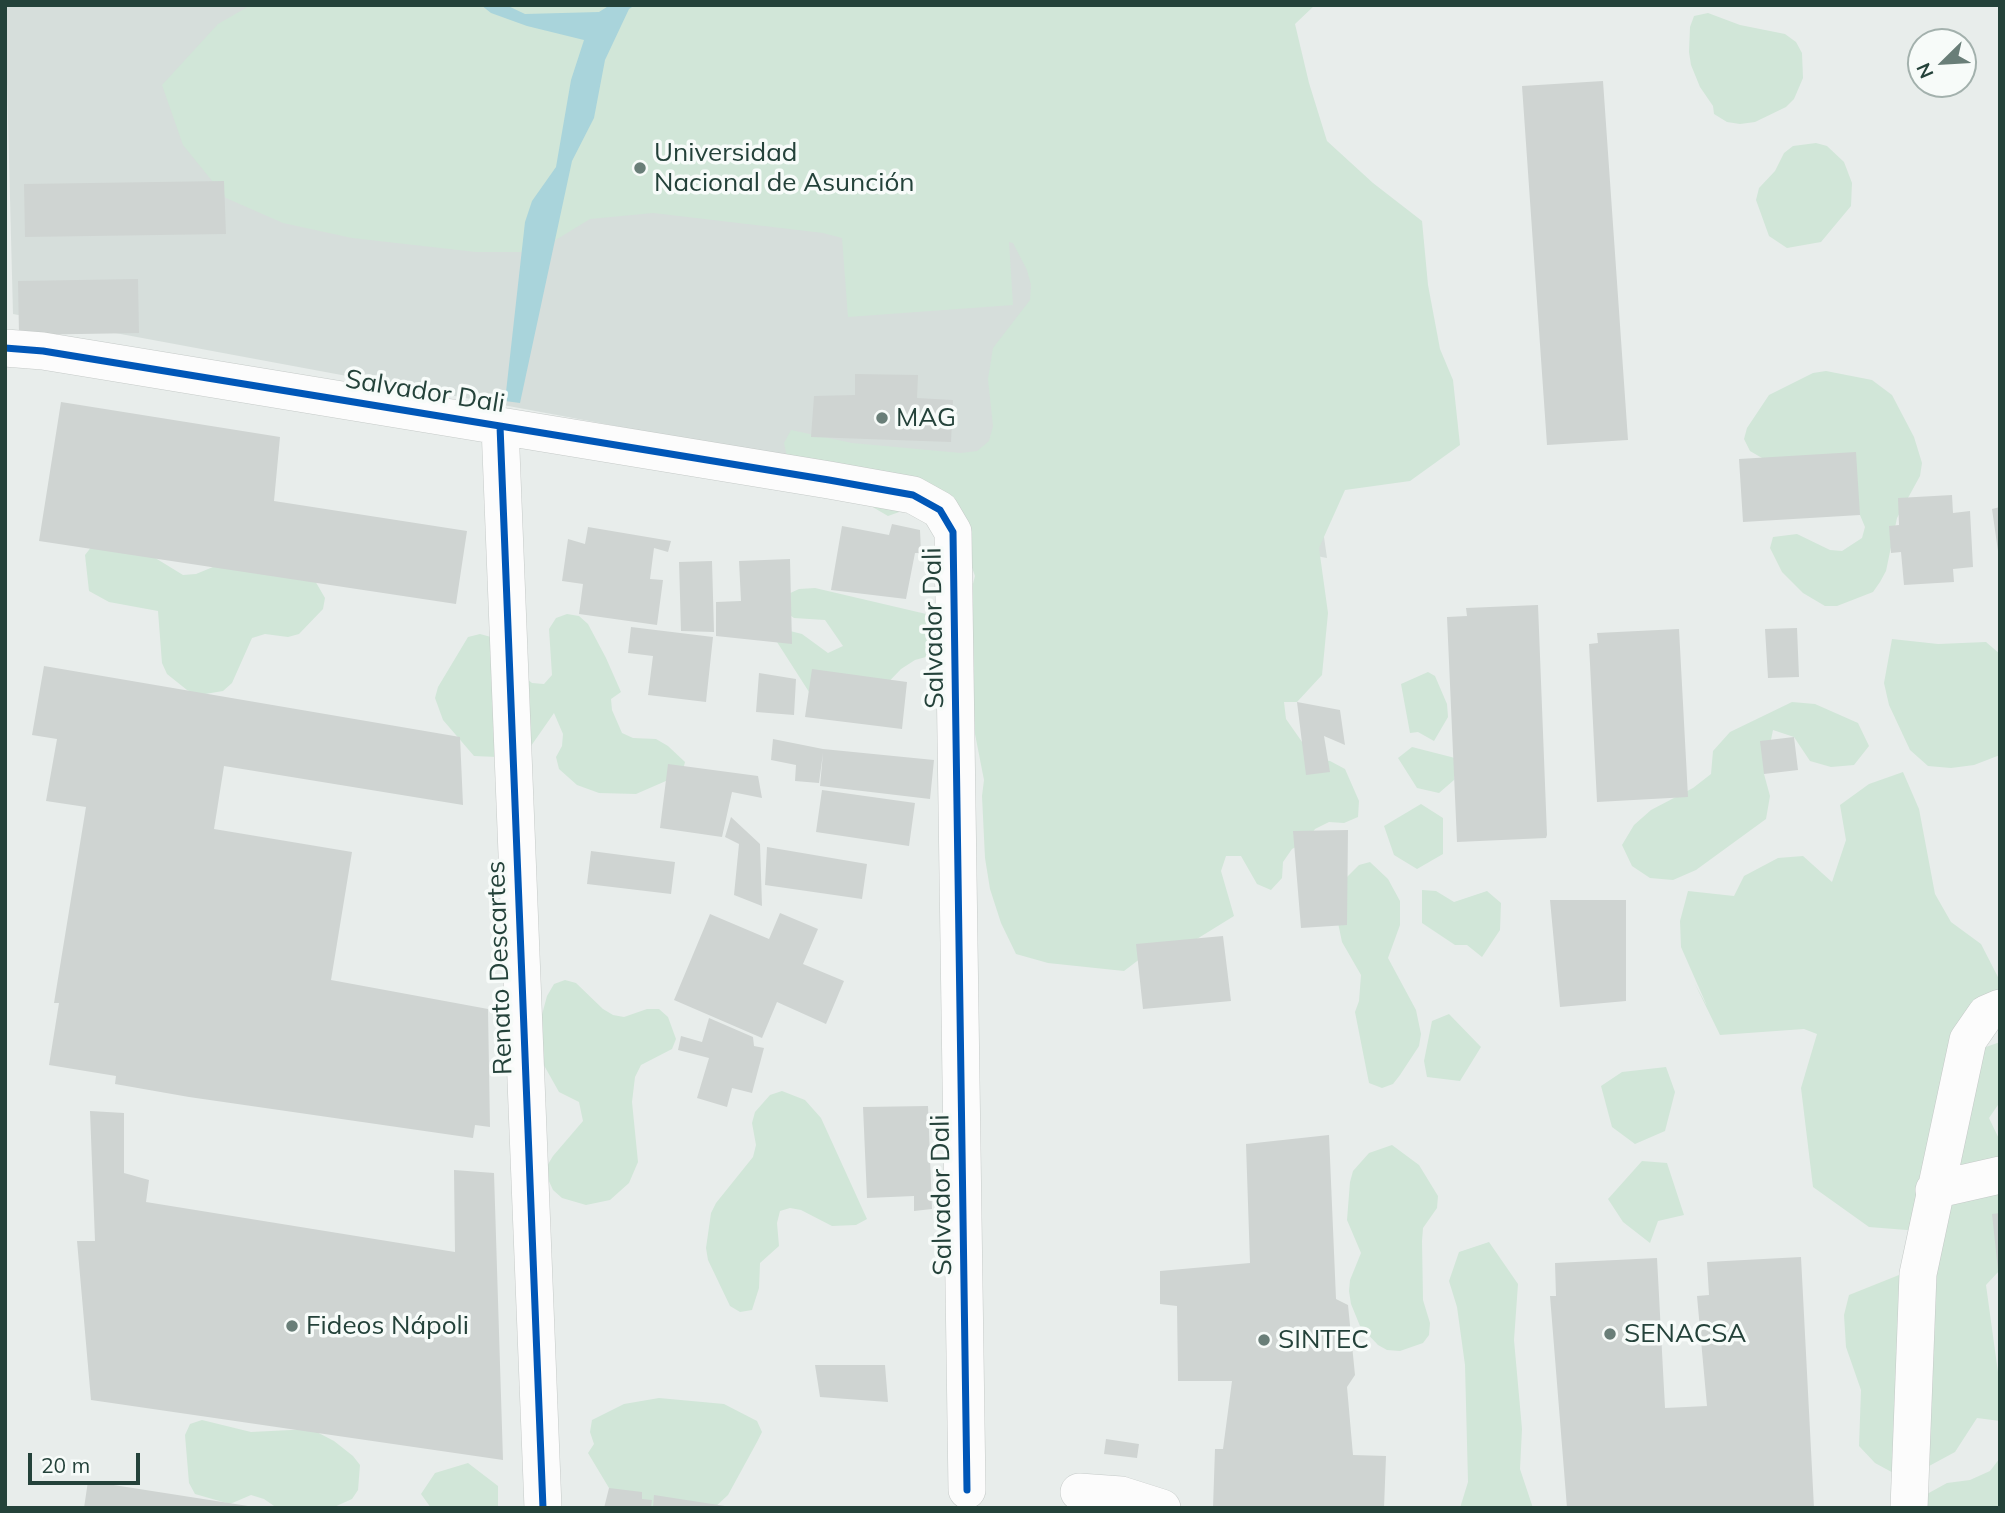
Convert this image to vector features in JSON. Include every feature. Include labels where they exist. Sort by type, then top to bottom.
[{"type":"street","name":"Salvador Dali","points":[[5,348],[43,351],[912,495],[940,510],[953,532],[967,1490]]},
{"type":"street","name":"Renato Descartes","points":[[500,426],[543,1508]]},
{"type":"street","points":[[1909,1508],[1918,1274],[1968,1040],[1986,1014],[2000,1008]]},
{"type":"street","points":[[1934,1190],[2000,1175]]},
{"type":"street","points":[[1079,1492],[1121,1495],[1163,1508]]},
{"type":"shaded area","name":"Universidad Nacional de Asunción","points":[[5,5],[1248,5],[1327,558],[13,314]]},
{"type":"green space","name":"Universidad Nacional de Asunción","points":[[251,5],[1315,5],[1295,24],[1327,141],[1373,183],[1422,221],[1428,285],[1440,349],[1453,380],[1460,445],[1410,481],[1345,490],[1319,548],[1328,613],[1322,675],[1297,702],[1284,702],[1286,719],[1314,759],[1330,761],[1345,769],[1359,801],[1358,817],[1344,823],[1329,822],[1315,829],[1306,842],[1292,849],[1283,862],[1282,878],[1271,890],[1257,884],[1241,856],[1226,856],[1221,871],[1234,916],[1179,950],[1149,952],[1124,971],[1048,963],[1016,954],[1001,923],[990,889],[985,858],[982,796],[984,780],[975,734],[972,688],[944,652],[915,660],[901,669],[879,692],[818,706],[777,642],[786,630],[802,634],[828,653],[843,646],[825,620],[794,618],[781,609],[786,595],[799,589],[815,588],[939,617],[967,607],[975,576],[952,511],[902,511],[888,516],[787,457],[784,443],[791,430],[852,443],[961,453],[977,451],[989,441],[993,426],[988,379],[993,348],[1030,300],[1031,285],[1027,270],[1013,243],[1009,242],[1013,305],[848,317],[842,238],[823,233],[653,213],[590,219],[536,252],[476,252],[352,238],[283,223],[226,198],[183,145],[162,85],[218,24]]},
{"type":"green space","points":[[1708,13],[1740,25],[1785,34],[1796,42],[1802,53],[1803,78],[1794,99],[1786,107],[1755,122],[1740,124],[1727,122],[1714,114],[1713,106],[1700,87],[1691,65],[1689,52],[1690,27],[1694,16]]},
{"type":"green space","points":[[1816,143],[1827,146],[1844,162],[1852,183],[1851,206],[1821,242],[1787,248],[1769,236],[1756,200],[1759,188],[1775,171],[1784,153],[1793,146]]},
{"type":"green space","points":[[1826,371],[1872,380],[1892,395],[1914,437],[1922,463],[1920,476],[1897,518],[1886,571],[1880,582],[1873,592],[1837,606],[1825,606],[1803,593],[1782,572],[1770,548],[1773,537],[1797,534],[1830,550],[1842,551],[1862,538],[1865,527],[1860,515],[1750,451],[1744,439],[1747,428],[1769,395],[1813,373]]},
{"type":"green space","points":[[92,546],[139,548],[183,575],[196,574],[230,560],[314,579],[325,598],[323,609],[299,634],[288,637],[265,634],[252,638],[232,683],[223,691],[199,695],[187,690],[167,674],[162,663],[158,611],[109,602],[89,591],[85,555]]},
{"type":"green space","points":[[567,614],[579,616],[588,624],[606,658],[621,692],[611,699],[612,710],[622,733],[633,738],[656,739],[668,746],[685,762],[682,774],[636,794],[599,793],[577,785],[559,769],[556,757],[562,746],[563,734],[554,713],[531,746],[497,757],[474,756],[443,720],[435,698],[438,687],[468,637],[480,634],[491,637],[522,675],[532,683],[544,684],[552,675],[549,629],[556,618]]},
{"type":"green space","points":[[1892,639],[1938,644],[1986,642],[2000,654],[2000,755],[1974,765],[1951,768],[1928,766],[1910,750],[1889,705],[1884,683]]},
{"type":"green space","points":[[1428,672],[1435,676],[1447,704],[1448,717],[1434,741],[1418,732],[1410,733],[1401,684]]},
{"type":"green space","points":[[1792,702],[1815,704],[1858,723],[1869,746],[1854,765],[1831,767],[1810,761],[1794,737],[1773,730],[1764,774],[1770,796],[1766,819],[1696,870],[1673,880],[1650,878],[1632,866],[1622,845],[1634,825],[1651,810],[1693,788],[1711,774],[1713,751],[1730,732]]},
{"type":"green space","points":[[1412,747],[1455,758],[1454,780],[1439,793],[1417,788],[1398,758]]},
{"type":"green space","points":[[1903,772],[1919,809],[1935,894],[1951,922],[1981,944],[2000,981],[2000,998],[1955,1046],[1986,1047],[2000,1042],[2000,1102],[1989,1118],[2000,1141],[2000,1270],[1986,1285],[2000,1387],[2000,1421],[1977,1418],[1955,1452],[1918,1472],[1910,1482],[1875,1463],[1859,1446],[1861,1390],[1846,1347],[1844,1315],[1849,1295],[1909,1271],[1919,1231],[1869,1227],[1813,1187],[1801,1088],[1817,1034],[1804,1029],[1720,1035],[1695,984],[1707,1006],[1681,947],[1680,921],[1688,891],[1734,896],[1744,876],[1778,858],[1803,856],[1832,882],[1846,840],[1840,805],[1869,784]]},
{"type":"green space","points":[[1421,804],[1443,818],[1443,854],[1417,869],[1394,855],[1384,826]]},
{"type":"green space","points":[[1370,862],[1388,879],[1400,901],[1400,925],[1388,958],[1416,1010],[1421,1034],[1419,1046],[1400,1075],[1393,1084],[1382,1088],[1369,1083],[1355,1012],[1359,1001],[1361,975],[1342,942],[1337,918],[1341,883],[1359,865]]},
{"type":"green space","points":[[1422,890],[1436,891],[1454,902],[1487,891],[1501,903],[1500,930],[1482,957],[1467,945],[1455,945],[1422,923]]},
{"type":"green space","points":[[565,980],[576,983],[613,1015],[624,1017],[647,1009],[659,1009],[668,1017],[676,1039],[672,1049],[641,1065],[635,1077],[632,1102],[638,1162],[629,1183],[610,1200],[586,1205],[562,1198],[553,1190],[548,1179],[547,1166],[553,1156],[583,1121],[579,1102],[559,1092],[541,1060],[540,1022],[547,996],[554,984]]},
{"type":"green space","points":[[1449,1014],[1481,1047],[1460,1081],[1427,1077],[1424,1061],[1432,1021]]},
{"type":"green space","points":[[1666,1067],[1675,1092],[1665,1131],[1635,1144],[1612,1127],[1601,1086],[1622,1072]]},
{"type":"green space","points":[[782,1091],[805,1100],[821,1118],[867,1219],[856,1225],[832,1226],[801,1210],[790,1208],[780,1211],[777,1223],[779,1246],[760,1263],[759,1288],[752,1310],[740,1312],[730,1306],[708,1260],[706,1248],[711,1213],[753,1157],[756,1145],[752,1123],[755,1112],[770,1095]]},
{"type":"green space","points":[[1392,1145],[1419,1165],[1438,1196],[1437,1208],[1423,1228],[1422,1241],[1423,1300],[1430,1323],[1429,1335],[1423,1343],[1400,1351],[1387,1350],[1378,1345],[1360,1326],[1349,1291],[1350,1280],[1361,1253],[1347,1220],[1353,1171],[1369,1153]]},
{"type":"green space","points":[[1642,1161],[1667,1163],[1684,1215],[1658,1221],[1650,1243],[1623,1222],[1608,1199]]},
{"type":"green space","points":[[1489,1242],[1518,1284],[1514,1340],[1522,1429],[1520,1469],[1533,1508],[1460,1508],[1468,1482],[1465,1365],[1457,1307],[1449,1281],[1459,1252]]},
{"type":"green space","points":[[659,1398],[724,1404],[757,1421],[762,1432],[728,1495],[714,1508],[621,1508],[588,1453],[594,1444],[590,1432],[592,1420],[624,1404]]},
{"type":"green space","points":[[202,1420],[251,1432],[311,1429],[334,1441],[360,1465],[358,1490],[352,1499],[332,1508],[277,1508],[264,1499],[251,1495],[230,1504],[195,1494],[189,1483],[185,1435],[190,1424]]},
{"type":"green space","points":[[2000,1458],[2000,1508],[1925,1508],[1927,1494],[1947,1483],[1970,1480],[1990,1471]]},
{"type":"green space","points":[[468,1463],[498,1486],[498,1508],[431,1508],[421,1494],[435,1473]]},
{"type":"water","points":[[481,5],[506,5],[525,14],[599,12],[610,5],[635,5],[629,9],[605,60],[594,118],[572,161],[520,403],[505,401],[525,222],[532,201],[556,167],[571,80],[584,40],[527,26],[491,13]]},
{"type":"building","points":[[1603,81],[1628,440],[1547,445],[1522,86]]},
{"type":"building","points":[[224,181],[226,234],[25,237],[24,184]]},
{"type":"building","points":[[138,279],[139,333],[19,335],[18,281]]},
{"type":"building","name":"MAG","points":[[855,374],[918,375],[917,398],[953,400],[951,442],[811,437],[814,396],[855,395]]},
{"type":"building","points":[[61,402],[280,437],[274,501],[467,531],[456,604],[39,541]]},
{"type":"building","points":[[1856,452],[1860,515],[1743,522],[1739,459]]},
{"type":"building","points":[[1952,495],[1953,513],[1970,511],[1973,567],[1953,569],[1954,582],[1904,585],[1901,552],[1891,553],[1889,526],[1899,525],[1898,498]]},
{"type":"building","points":[[2000,507],[2000,551],[1998,551],[1992,509]]},
{"type":"building","points":[[892,524],[920,530],[921,553],[915,553],[906,599],[831,590],[842,526],[889,535]]},
{"type":"building","points":[[588,527],[671,541],[668,552],[654,548],[650,579],[663,580],[657,625],[579,614],[583,584],[562,581],[568,539],[585,544]]},
{"type":"building","points":[[790,559],[792,644],[716,636],[716,602],[741,601],[739,561]]},
{"type":"building","points":[[712,561],[714,632],[681,631],[679,562]]},
{"type":"building","points":[[1538,605],[1546,838],[1457,842],[1447,617],[1467,616],[1466,608]]},
{"type":"building","points":[[631,627],[713,637],[706,702],[648,695],[653,656],[628,653]]},
{"type":"building","points":[[1797,628],[1799,677],[1768,678],[1765,629]]},
{"type":"building","points":[[1679,629],[1688,797],[1597,802],[1589,644],[1598,643],[1597,633]]},
{"type":"building","points":[[44,666],[460,737],[463,805],[224,766],[214,829],[352,852],[331,980],[488,1009],[490,1127],[475,1125],[473,1138],[189,1097],[115,1084],[116,1076],[49,1065],[59,1003],[54,1003],[86,807],[46,801],[57,739],[32,735]]},
{"type":"building","points":[[812,669],[907,682],[902,729],[805,717]]},
{"type":"building","points":[[759,673],[796,679],[794,715],[756,712]]},
{"type":"building","points":[[1297,702],[1340,710],[1345,745],[1324,736],[1330,772],[1306,775]]},
{"type":"building","points":[[1794,737],[1798,770],[1764,774],[1760,741]]},
{"type":"building","points":[[773,739],[823,749],[934,760],[930,799],[820,786],[823,753],[819,783],[795,781],[796,765],[771,760]]},
{"type":"building","points":[[668,764],[758,776],[762,798],[732,792],[722,837],[660,828]]},
{"type":"building","points":[[822,790],[915,803],[909,846],[816,832]]},
{"type":"building","points":[[731,817],[760,844],[762,906],[734,895],[739,844],[725,837]]},
{"type":"building","points":[[1348,830],[1347,925],[1301,928],[1293,831]]},
{"type":"building","points":[[767,847],[867,864],[862,899],[765,885]]},
{"type":"building","points":[[591,851],[675,862],[671,894],[587,884]]},
{"type":"building","points":[[1550,900],[1626,900],[1626,1001],[1560,1007]]},
{"type":"building","points":[[780,913],[818,929],[803,964],[844,981],[826,1024],[777,1002],[762,1038],[674,1000],[710,914],[769,939]]},
{"type":"building","points":[[1223,936],[1231,1001],[1143,1009],[1136,944]]},
{"type":"building","points":[[709,1018],[753,1037],[754,1046],[764,1048],[752,1093],[732,1088],[727,1107],[697,1098],[709,1058],[678,1050],[681,1036],[702,1042]]},
{"type":"building","points":[[928,1106],[932,1209],[914,1211],[914,1196],[867,1198],[863,1107]]},
{"type":"building","name":"Fideos Nápoli","points":[[90,1111],[124,1113],[124,1173],[149,1180],[146,1202],[455,1252],[454,1170],[494,1173],[503,1460],[91,1400],[77,1241],[95,1241]]},
{"type":"building","name":"SINTEC","points":[[1329,1135],[1336,1299],[1348,1305],[1355,1375],[1347,1387],[1353,1455],[1386,1456],[1384,1508],[1213,1508],[1215,1449],[1223,1449],[1232,1381],[1178,1381],[1177,1306],[1160,1304],[1160,1271],[1250,1263],[1246,1144]]},
{"type":"building","points":[[2000,1213],[2000,1270],[1998,1270],[1992,1214]]},
{"type":"building","name":"SENACSA","points":[[1801,1257],[1814,1508],[1567,1508],[1550,1296],[1556,1296],[1555,1263],[1657,1258],[1665,1408],[1707,1406],[1697,1296],[1709,1295],[1707,1262]]},
{"type":"building","points":[[815,1365],[885,1365],[888,1402],[820,1397]]},
{"type":"building","points":[[1106,1439],[1139,1444],[1137,1458],[1104,1454]]},
{"type":"building","points":[[88,1481],[248,1506],[248,1508],[84,1508]]},
{"type":"building","points":[[609,1488],[642,1492],[642,1499],[652,1500],[651,1508],[604,1508]]},
{"type":"building","points":[[654,1495],[725,1506],[725,1508],[653,1508]]},
{"type":"cycle path","points":[[5,348],[43,351],[829,480],[913,495],[940,510],[953,532],[967,1490]]},
{"type":"cycle path","points":[[500,426],[543,1508]]},
{"type":"place","name":"Universidad Nacional de Asunción","points":[[640,168]]},
{"type":"place","name":"MAG","points":[[882,418]]},
{"type":"place","name":"Fideos Nápoli","points":[[292,1326]]},
{"type":"place","name":"SENACSA","points":[[1610,1334]]},
{"type":"place","name":"SINTEC","points":[[1264,1340]]}]
